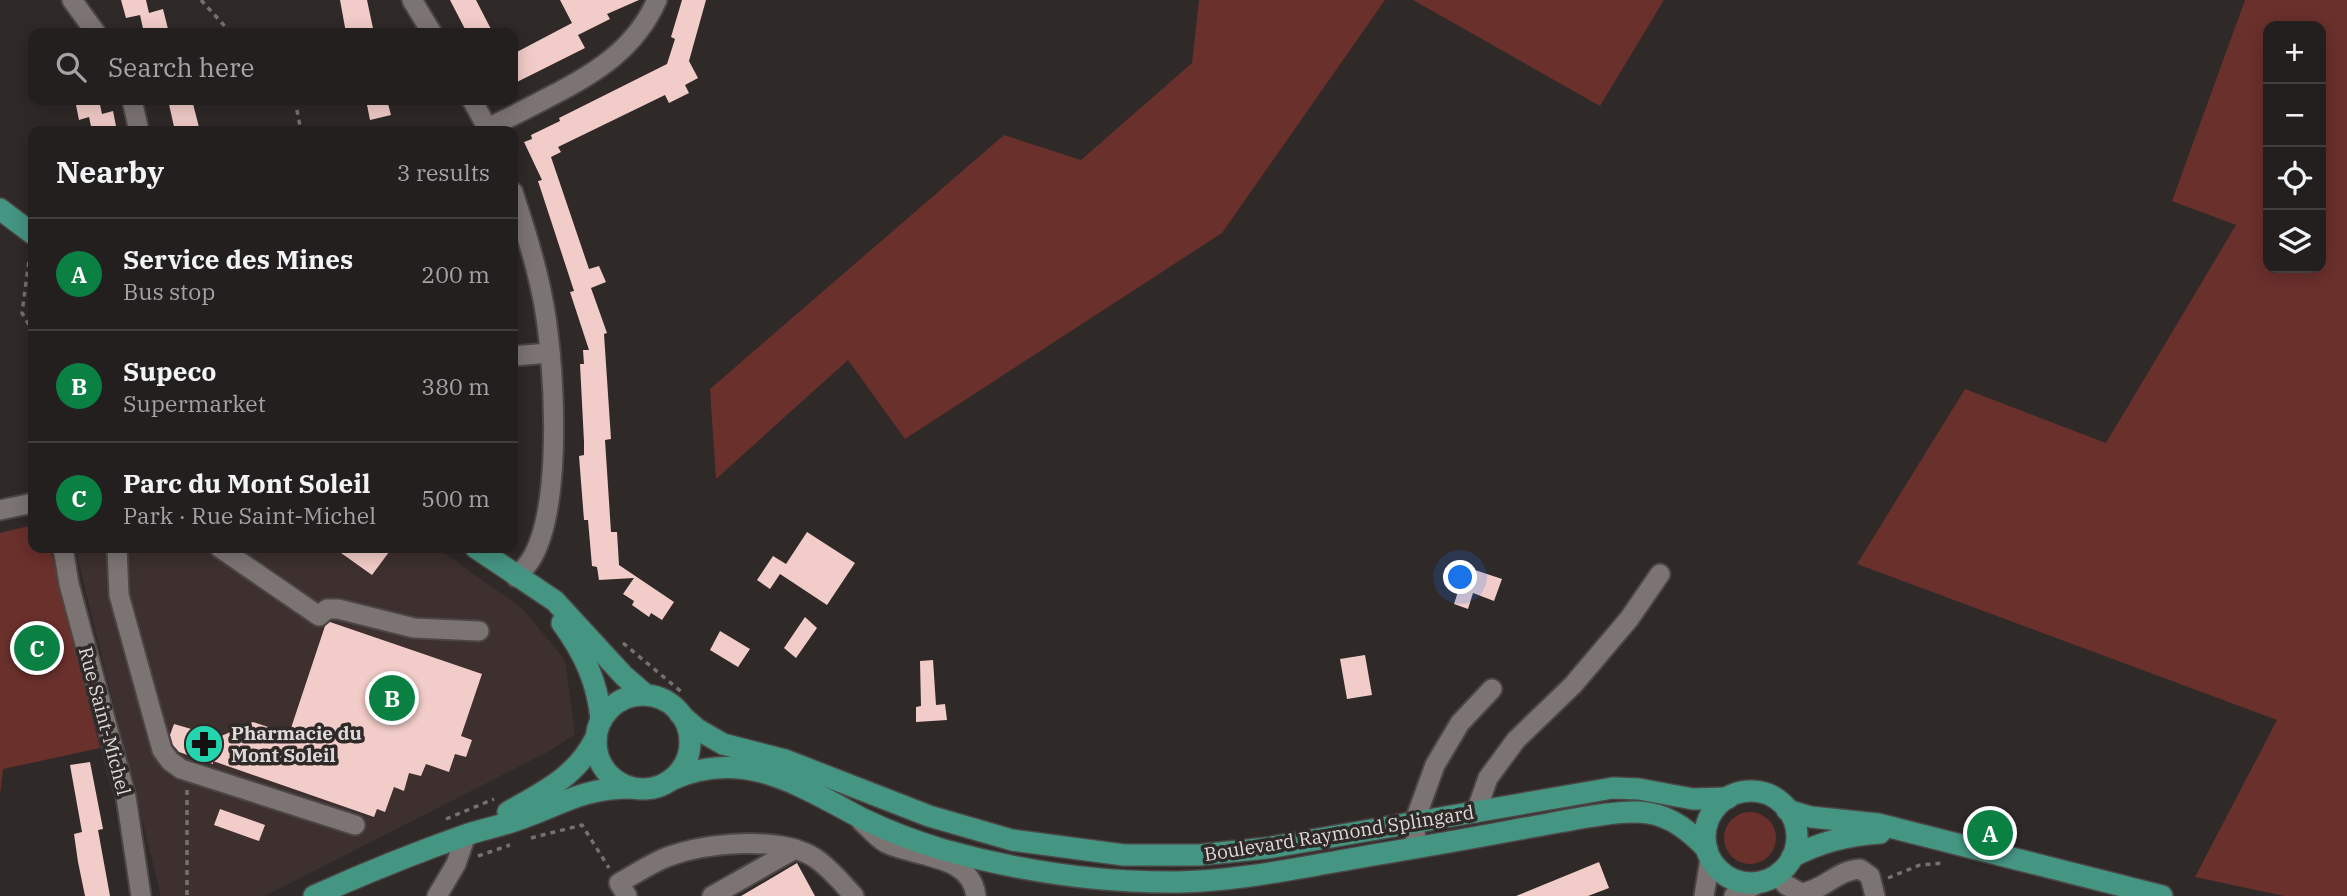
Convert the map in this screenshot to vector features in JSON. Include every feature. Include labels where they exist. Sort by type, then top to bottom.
[{"type":"main road","points":[[0,209],[28,239]]},
{"type":"main road","points":[[314,896],[466,835],[517,820],[583,793],[604,789],[650,789],[671,780],[682,769],[690,749],[683,705],[646,695],[624,676],[562,608],[484,553]]},
{"type":"main road","points":[[516,577],[556,616],[577,645],[598,690],[597,754],[603,768],[617,782],[631,788]]},
{"type":"main road","points":[[466,835],[534,797],[574,770],[588,754],[610,708],[621,700],[646,695]]},
{"type":"main road","name":"Boulevard Raymond Splingard","points":[[683,705],[696,729],[723,744],[785,760],[929,816],[980,832],[1048,846],[1124,855],[1165,856],[1267,848],[1619,788],[1693,799],[1728,798]]},
{"type":"main road","name":"Boulevard Raymond Splingard","points":[[671,780],[705,768],[755,771],[794,782],[919,848],[1047,872],[1113,880],[1158,882],[1243,877],[1561,822],[1640,812],[1669,819],[1689,831],[1709,854]]},
{"type":"main road","points":[[1792,857],[1796,833],[1787,810],[1777,800],[1760,793],[1746,792],[1728,798],[1717,806],[1708,822],[1705,835],[1709,854],[1723,874],[1749,883],[1770,878],[1792,857],[1812,846],[1844,837],[1878,833],[1911,834]]},
{"type":"main road","points":[[1787,810],[1811,817],[1878,824],[2162,896]]},
{"type":"street","points":[[72,0],[92,28]]},
{"type":"street","points":[[412,0],[429,28]]},
{"type":"street","points":[[494,126],[606,65],[639,31],[657,0]]},
{"type":"street","points":[[133,105],[138,126]]},
{"type":"street","points":[[475,105],[486,126]]},
{"type":"street","points":[[516,577],[530,562],[537,548],[548,502],[553,429],[550,353],[538,279],[518,209]]},
{"type":"street","points":[[518,356],[550,353]]},
{"type":"street","points":[[0,510],[28,504]]},
{"type":"street","name":"Rue Saint-Michel","points":[[64,553],[69,584],[126,797],[141,896]]},
{"type":"street","points":[[105,553],[110,577],[124,611]]},
{"type":"street","points":[[117,553],[119,595],[162,750],[174,766],[355,825]]},
{"type":"street","points":[[227,553],[320,616],[327,610],[338,608],[414,628],[480,631]]},
{"type":"street","points":[[1476,812],[1488,778],[1516,740],[1581,676],[1629,619],[1660,575]]},
{"type":"street","points":[[1417,848],[1414,823],[1435,765],[1460,723],[1492,689]]},
{"type":"street","points":[[929,816],[919,848],[967,873],[973,881],[976,896]]},
{"type":"street","points":[[437,896],[456,863],[466,835]]},
{"type":"street","points":[[626,896],[619,883],[655,862],[685,851],[752,843],[775,844],[814,857],[853,896]]},
{"type":"street","points":[[712,896],[795,849]]},
{"type":"street","points":[[1704,896],[1709,854]]},
{"type":"street","points":[[1734,896],[1770,878],[1791,894],[1807,892],[1839,873],[1854,869],[1866,871],[1874,890]]},
{"type":"path","points":[[201,0],[226,28]]},
{"type":"path","points":[[296,105],[300,126]]},
{"type":"path","points":[[28,266],[22,313],[28,323]]},
{"type":"path","points":[[614,635],[683,705]]},
{"type":"path","points":[[186,771],[187,896]]},
{"type":"path","points":[[440,821],[497,798]]},
{"type":"path","points":[[529,839],[582,825],[598,854]]},
{"type":"path","points":[[466,860],[516,843]]},
{"type":"path","points":[[1874,890],[1928,863],[1954,865]]},
{"type":"shaded area","points":[[1199,0],[1385,0],[1222,233],[905,439],[848,360],[716,479],[710,389],[1004,135],[1081,160],[1192,63]]},
{"type":"shaded area","points":[[1413,0],[1664,0],[1600,106]]},
{"type":"shaded area","points":[[2245,0],[2347,0],[2347,896],[2284,896],[2195,877],[2277,720],[1857,564],[1965,389],[2106,443],[2236,225],[2172,201]]},
{"type":"shaded area","points":[[28,526],[28,553],[51,553],[100,748],[3,769],[0,795],[0,533]]},
{"type":"shaded area","points":[[76,553],[444,553],[523,609],[565,660],[575,734],[550,751],[265,896],[161,896]]},
{"type":"shaded area","points":[[1750,812],[1769,819],[1776,838],[1769,857],[1750,864],[1731,857],[1724,838],[1731,819]]},
{"type":"building","points":[[121,0],[146,0],[149,13],[163,9],[168,28],[143,28],[140,15],[126,18]]},
{"type":"building","points":[[340,0],[367,0],[373,28],[345,28]]},
{"type":"building","points":[[450,0],[476,0],[490,28],[464,28]]},
{"type":"building","points":[[560,0],[639,0],[607,14],[610,19],[578,35],[585,48],[518,82],[518,51],[572,23]]},
{"type":"building","points":[[682,0],[706,0],[689,61],[698,78],[685,85],[689,93],[669,103],[665,95],[558,147],[561,152],[551,157],[589,269],[599,266],[606,282],[591,288],[607,333],[604,334],[611,439],[605,440],[611,532],[617,532],[619,565],[674,602],[662,620],[651,613],[649,617],[632,605],[634,601],[623,594],[634,578],[599,580],[597,567],[592,566],[588,520],[584,520],[579,456],[584,455],[580,364],[584,364],[583,350],[589,350],[570,292],[574,291],[538,181],[542,180],[524,142],[532,139],[531,135],[560,121],[559,118],[667,64],[675,39],[671,37]]},
{"type":"building","points":[[76,105],[100,105],[102,114],[113,111],[116,126],[91,126],[89,117],[79,120]]},
{"type":"building","points":[[169,105],[193,105],[199,126],[174,126]]},
{"type":"building","points":[[367,105],[388,105],[391,115],[370,120]]},
{"type":"building","points":[[807,532],[855,563],[827,605],[780,574],[770,589],[757,580],[773,556],[786,564]]},
{"type":"building","points":[[341,553],[388,553],[372,575]]},
{"type":"building","points":[[1466,567],[1502,579],[1494,601],[1473,593],[1468,609],[1454,604]]},
{"type":"building","points":[[805,617],[817,628],[796,658],[784,648]]},
{"type":"building","points":[[330,622],[482,674],[461,736],[472,740],[466,757],[455,754],[449,772],[426,764],[421,776],[409,773],[404,791],[394,787],[385,812],[377,809],[374,817],[213,761],[213,764],[179,752],[170,735],[174,724],[219,737],[253,722],[289,734],[325,626]]},
{"type":"building","points":[[720,631],[750,649],[738,667],[710,650]]},
{"type":"building","points":[[1365,655],[1372,695],[1347,699],[1340,659]]},
{"type":"building","points":[[933,660],[936,705],[945,704],[947,720],[916,722],[916,707],[921,706],[920,661]]},
{"type":"building","points":[[90,762],[103,829],[98,830],[110,896],[85,896],[78,862],[74,834],[82,832],[70,765]]},
{"type":"building","points":[[220,809],[265,825],[259,841],[214,825]]},
{"type":"building","points":[[1599,862],[1609,888],[1588,896],[1516,896]]},
{"type":"building","points":[[797,863],[815,896],[741,896]]},
{"type":"place","name":"Parc du Mont Soleil","points":[[37,648]]},
{"type":"place","name":"Supeco","points":[[392,698]]},
{"type":"place","name":"Pharmacie du Mont Soleil","points":[[204,744]]},
{"type":"place","name":"Service des Mines","points":[[1990,833]]}]
